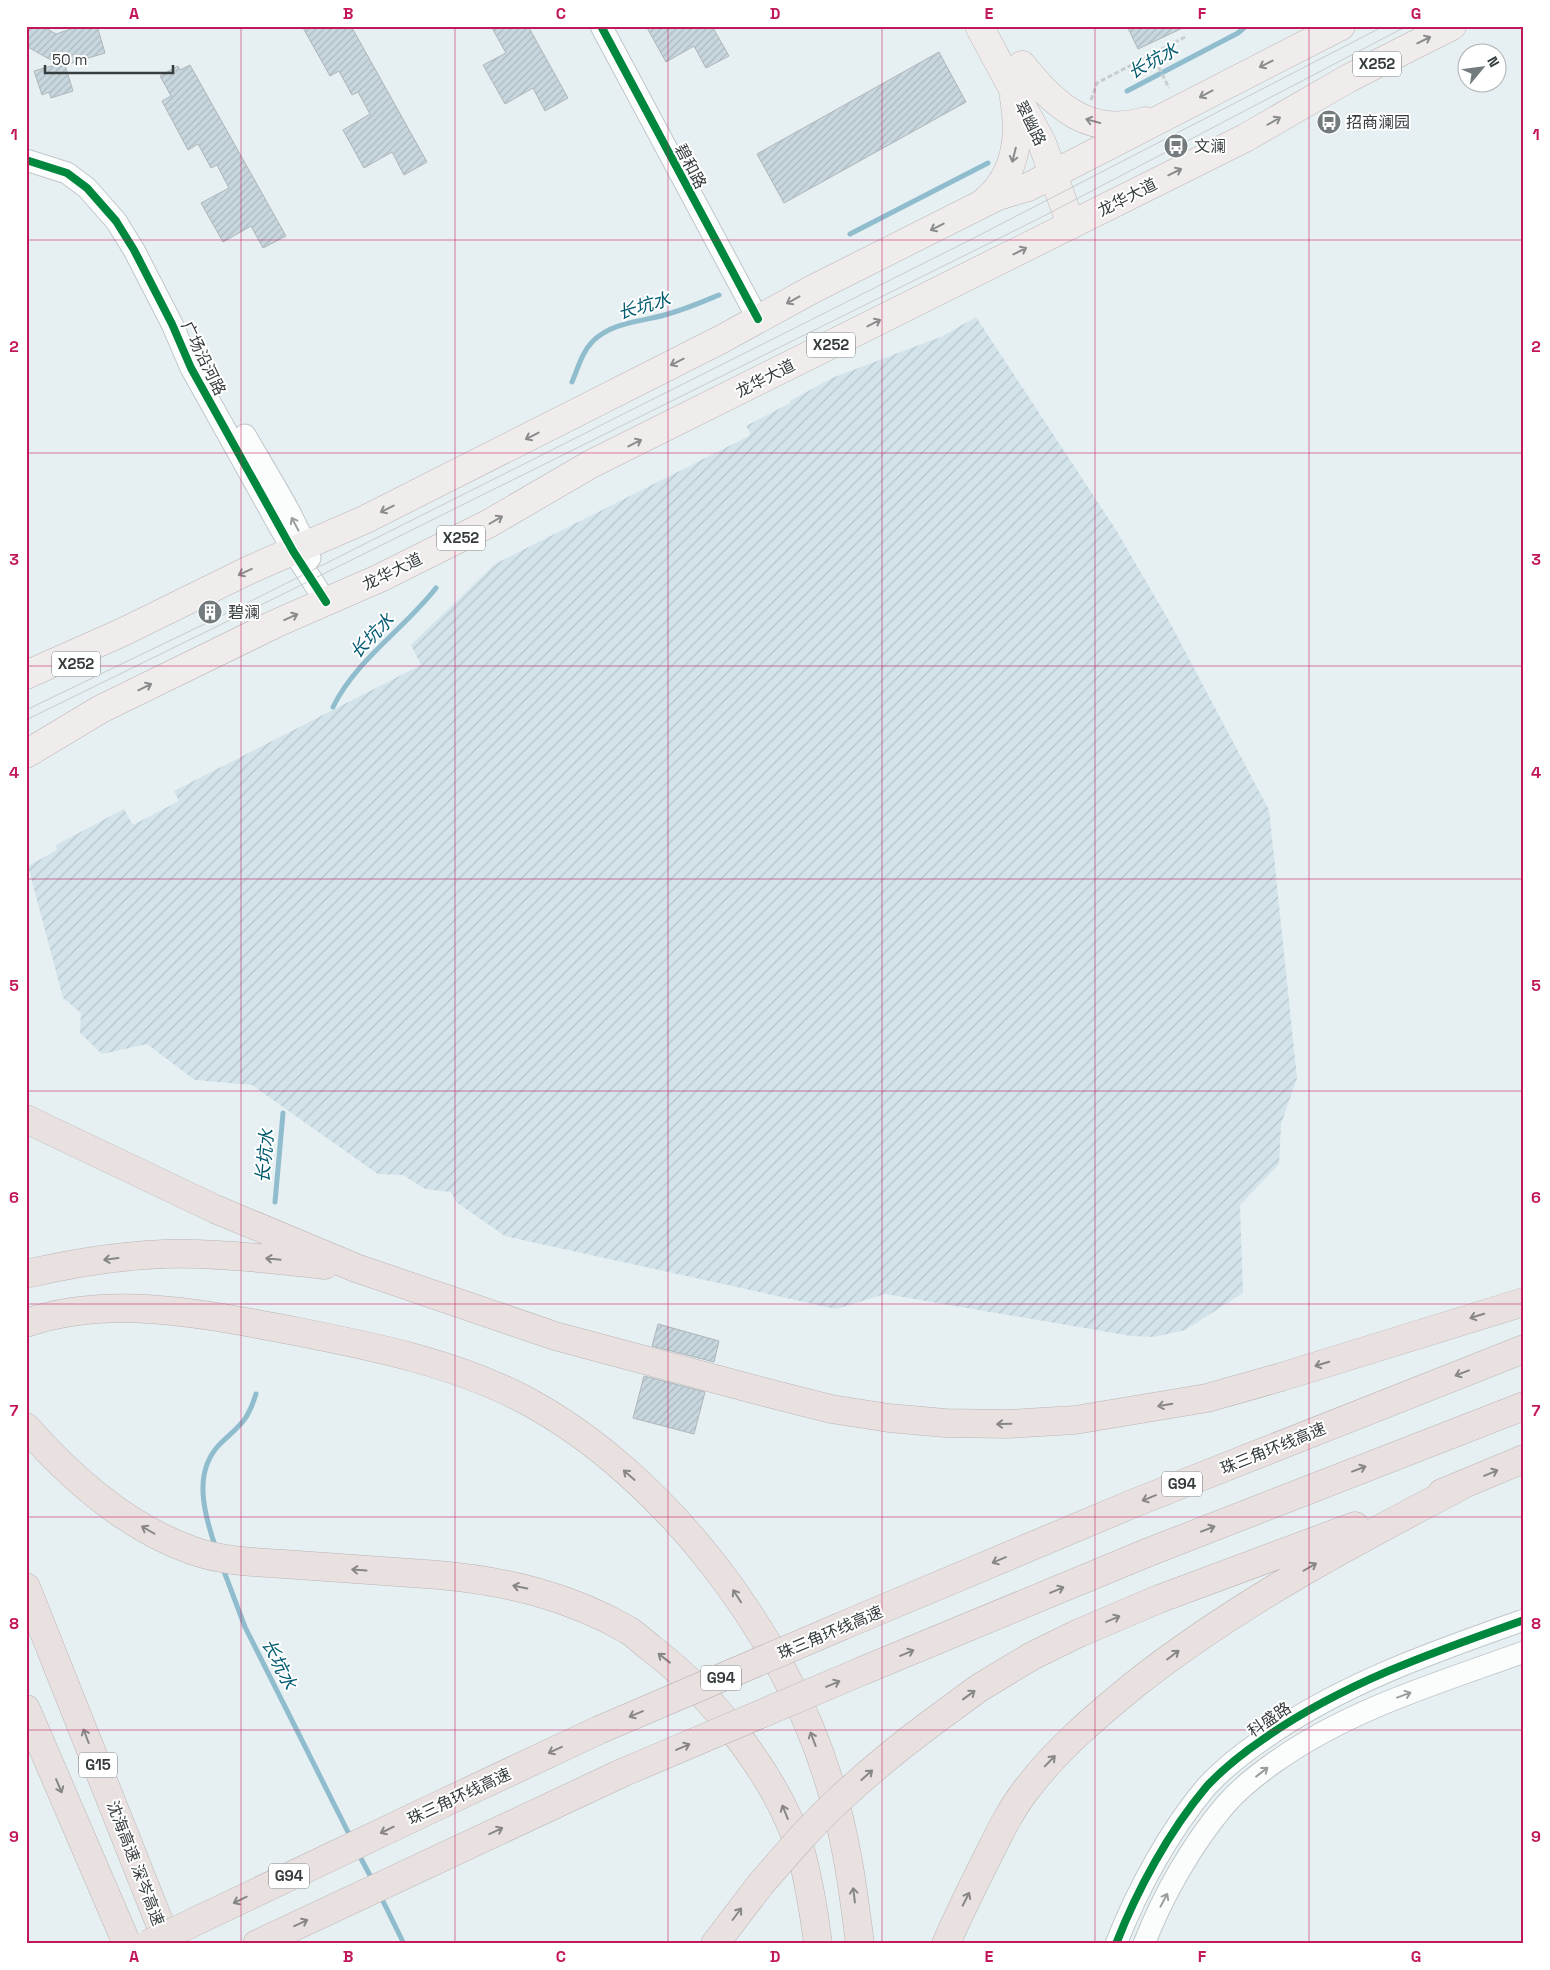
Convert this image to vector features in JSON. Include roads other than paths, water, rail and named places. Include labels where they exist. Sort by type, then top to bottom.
[{"type":"highway","points":[[26,1118],[215,1209],[356,1268],[555,1336],[830,1409],[889,1418],[945,1423],[1007,1424],[1075,1420],[1207,1398],[1289,1375],[1524,1302]]},
{"type":"highway","points":[[26,1274],[71,1264],[123,1257],[195,1254],[250,1257],[356,1268]]},
{"type":"highway","points":[[35,1320],[85,1310],[140,1308],[224,1317],[362,1344],[456,1371],[495,1386],[527,1401],[561,1422],[605,1454],[645,1489],[686,1530],[728,1582],[771,1648],[804,1715],[829,1780],[849,1858],[860,1944]]},
{"type":"highway","name":"珠三角环线高速","points":[[148,1944],[600,1730],[1132,1504],[1524,1349]]},
{"type":"highway","points":[[257,1944],[622,1773],[862,1671],[1158,1548],[1524,1406]]},
{"type":"highway","points":[[26,1427],[54,1459],[98,1497],[149,1531],[192,1551],[239,1561],[488,1580],[531,1589],[577,1604],[630,1631],[676,1668],[715,1706],[752,1756],[778,1797],[800,1851],[813,1904],[818,1944]]},
{"type":"highway","points":[[715,1944],[760,1885],[798,1840],[840,1799],[884,1760],[930,1724],[986,1684],[1032,1656],[1159,1599],[1459,1487],[1524,1459]]},
{"type":"highway","points":[[946,1944],[1009,1814],[1046,1766],[1106,1708],[1191,1642],[1286,1580],[1459,1487]]},
{"type":"highway","name":"沈海高速 深岑高速","points":[[26,1587],[43,1624],[168,1944]]},
{"type":"highway","name":"G15","points":[[26,1708],[127,1944]]},
{"type":"main road","name":"翠幽路","points":[[979,26],[1050,120],[1060,170],[1078,222]]},
{"type":"main road","name":"翠幽路","points":[[1001,26],[1013,69]]},
{"type":"main road","name":"X252","points":[[26,675],[123,632],[250,570],[364,520],[998,196],[1028,187],[1060,170],[1172,99],[1238,78],[1342,26]]},
{"type":"main road","name":"龙华大道","points":[[26,754],[101,709],[277,623],[380,578],[488,524],[600,460],[1245,138],[1358,74],[1452,26]]},
{"type":"main road","points":[[1013,69],[1062,107],[1076,116],[1095,122],[1124,125],[1141,122],[1172,99]]},
{"type":"main road","points":[[981,205],[995,194],[1003,183],[1010,170],[1017,143],[1017,112],[1014,96],[1013,69]]},
{"type":"main road","name":"X252","points":[[26,693],[74,665],[123,632]]},
{"type":"main road","name":"龙华大道","points":[[26,737],[101,709]]},
{"type":"street","name":"碧和路","points":[[600,26],[758,319]]},
{"type":"street","name":"广场沿河路","points":[[26,160],[67,173],[87,188],[103,204],[134,250],[172,324],[203,362],[230,407],[326,602]]},
{"type":"street","name":"科盛路","points":[[1116,1944],[1129,1911],[1176,1828],[1208,1786],[1243,1753],[1286,1722],[1326,1698],[1390,1670],[1524,1620]]},
{"type":"street","points":[[1144,1944],[1164,1900],[1197,1843],[1227,1803],[1259,1773],[1300,1744],[1344,1721],[1391,1700],[1524,1652]]},
{"type":"waterway","name":"长坑水","points":[[1127,91],[1238,33],[1246,26]]},
{"type":"waterway","name":"长坑水","points":[[850,234],[988,163]]},
{"type":"waterway","name":"长坑水","points":[[572,382],[586,350],[601,334],[629,323],[675,312],[719,295]]},
{"type":"waterway","name":"长坑水","points":[[333,707],[354,674],[436,588]]},
{"type":"waterway","name":"长坑水","points":[[275,1202],[283,1113]]},
{"type":"waterway","name":"长坑水","points":[[216,1549],[208,1522],[203,1494],[203,1480],[206,1467],[212,1454],[246,1417],[256,1394]]},
{"type":"waterway","name":"长坑水","points":[[222,1566],[245,1627],[351,1838]]},
{"type":"waterway","name":"长坑水","points":[[358,1853],[373,1881]]},
{"type":"waterway","name":"长坑水","points":[[380,1895],[404,1944]]},
{"type":"tram line","points":[[26,710],[219,617],[968,241],[1384,26]]},
{"type":"tram line","points":[[26,720],[1040,218],[1407,26]]},
{"type":"place","name":"招商澜园","points":[[1329,122]]},
{"type":"place","name":"文澜","points":[[1176,146]]},
{"type":"place","name":"碧澜","points":[[210,612]]}]
